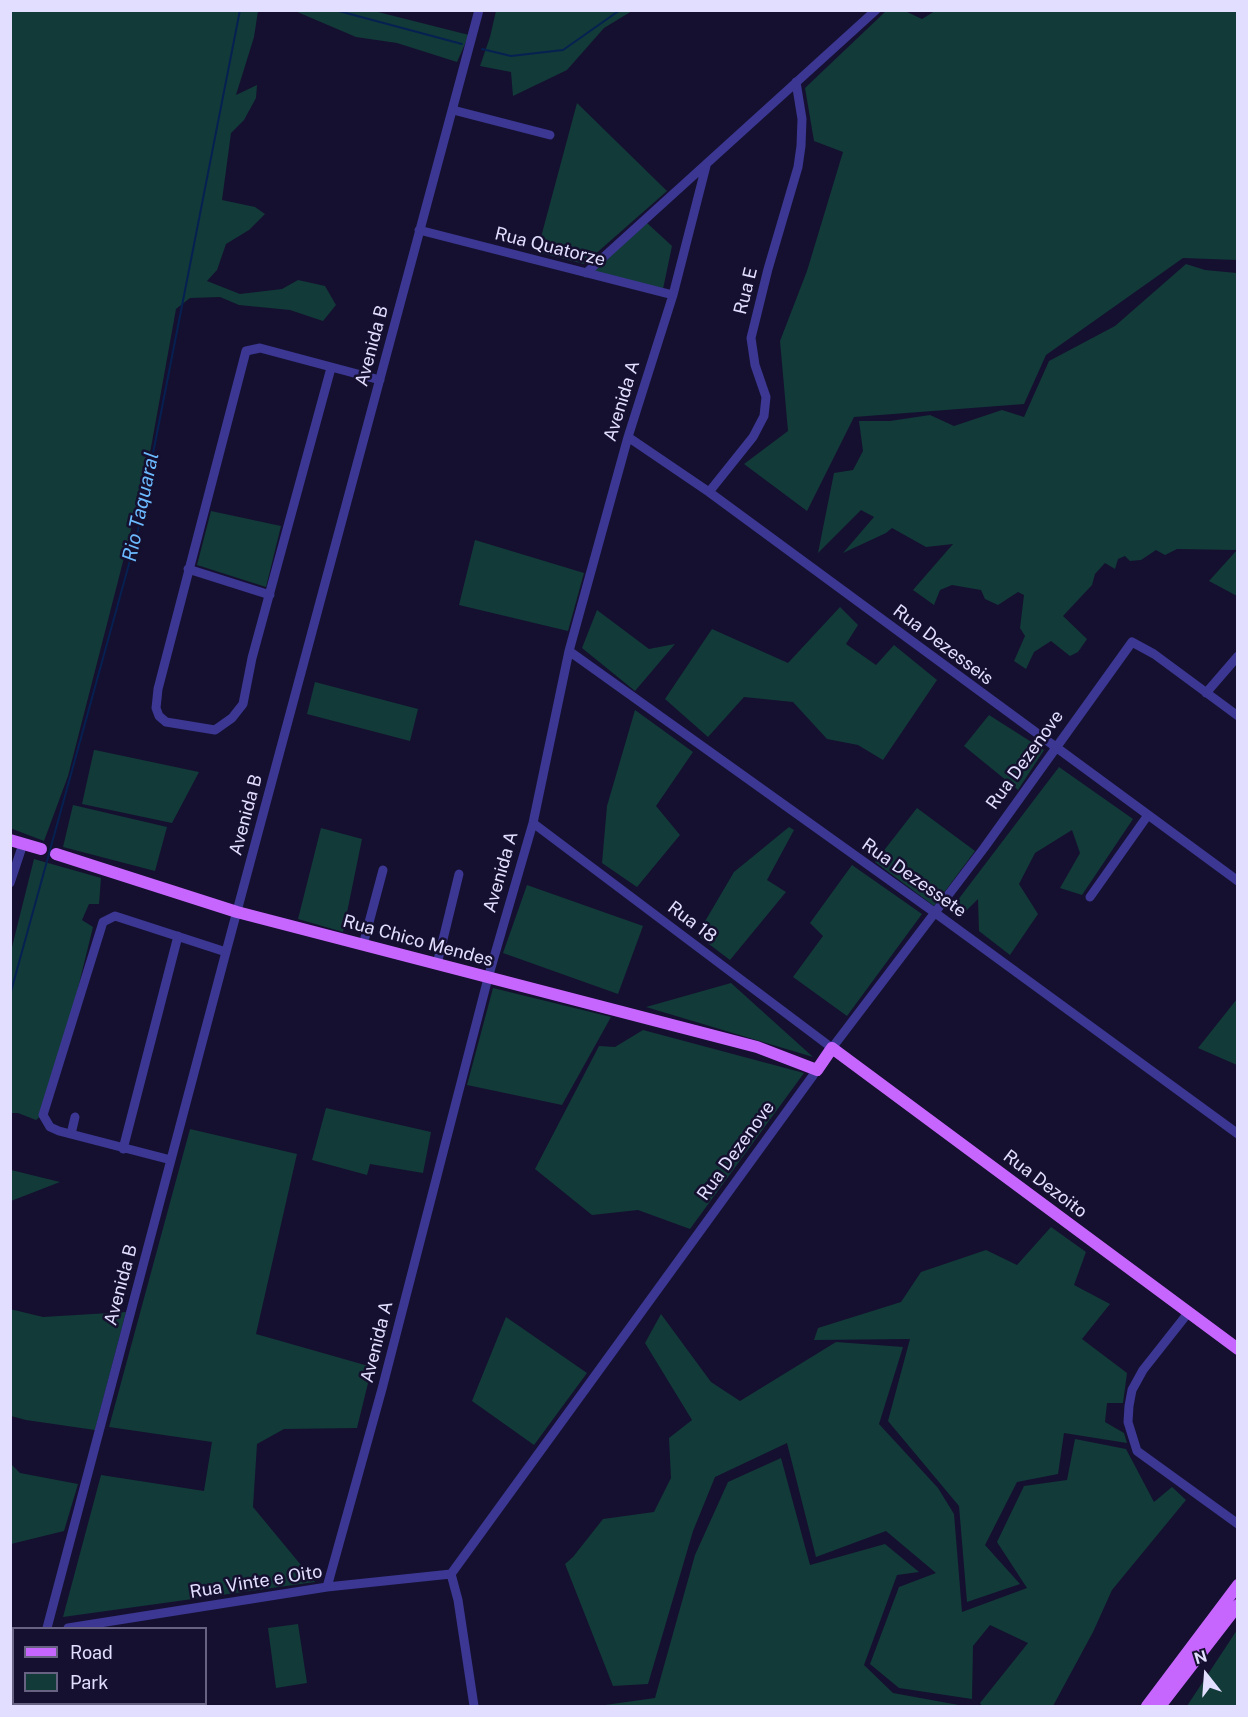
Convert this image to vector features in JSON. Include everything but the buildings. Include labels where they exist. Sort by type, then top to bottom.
[{"type":"main road","name":"Rua Chico Mendes","points":[[17,842],[41,849]]},
{"type":"main road","name":"Rua Chico Mendes","points":[[56,854],[237,912],[757,1047],[817,1070]]},
{"type":"main road","name":"Rua Dezenove","points":[[817,1070],[832,1048]]},
{"type":"main road","name":"Rua Dezoito","points":[[832,1048],[1238,1349]]},
{"type":"main road","points":[[1147,1707],[1238,1585]]},
{"type":"main road","points":[[1160,1707],[1238,1605]]},
{"type":"street","name":"Avenida B","points":[[48,1627],[478,10]]},
{"type":"street","points":[[586,273],[876,10]]},
{"type":"street","name":"Rua E","points":[[709,492],[753,437],[764,416],[766,397],[755,366],[751,338],[768,269],[798,167],[802,119],[796,82]]},
{"type":"street","points":[[453,110],[550,135]]},
{"type":"street","name":"Avenida A","points":[[327,1587],[382,1389],[488,978],[533,822],[569,651],[628,437],[673,295],[706,166]]},
{"type":"street","name":"Rua Quatorze","points":[[419,230],[673,295]]},
{"type":"street","points":[[331,368],[252,658],[243,704],[232,718],[215,730],[166,722],[159,716],[156,700],[246,351],[260,348],[380,380]]},
{"type":"street","name":"Rua Dezesseis","points":[[628,437],[709,492],[1238,881]]},
{"type":"street","points":[[188,569],[270,595]]},
{"type":"street","name":"Rua Dezenove","points":[[832,1048],[984,849],[1132,642],[1154,654],[1206,693]]},
{"type":"street","name":"Rua Dezessete","points":[[569,651],[934,912],[1238,1134]]},
{"type":"street","points":[[1238,656],[1206,693],[1238,716]]},
{"type":"street","points":[[1090,897],[1148,815]]},
{"type":"street","name":"Rua 18","points":[[533,822],[832,1048]]},
{"type":"street","points":[[10,882],[17,842]]},
{"type":"street","name":"Rua Chico Mendes","points":[[41,849],[56,854]]},
{"type":"street","points":[[363,945],[383,870]]},
{"type":"street","points":[[437,964],[459,873]]},
{"type":"street","points":[[171,1160],[123,1149],[50,1127],[43,1115],[103,921],[115,916],[226,952]]},
{"type":"street","points":[[123,1149],[178,936]]},
{"type":"street","name":"Rua Dezenove","points":[[451,1575],[817,1070]]},
{"type":"street","points":[[71,1134],[75,1117]]},
{"type":"street","points":[[1188,1312],[1143,1370],[1132,1390],[1128,1406],[1130,1430],[1137,1451],[1238,1524]]},
{"type":"street","points":[[451,1575],[458,1600],[474,1707]]},
{"type":"street","name":"Rua Vinte e Oito","points":[[80,1627],[327,1587],[451,1575]]},
{"type":"green space","points":[[496,10],[632,11],[604,28],[567,70],[513,96],[511,72],[480,66]]},
{"type":"green space","points":[[10,11],[258,11],[254,37],[236,95],[257,85],[256,98],[244,120],[231,133],[222,200],[255,207],[265,214],[249,230],[226,244],[217,270],[207,281],[240,294],[282,289],[298,280],[325,286],[336,305],[323,321],[290,310],[239,305],[220,297],[190,298],[176,309],[148,464],[68,776],[44,841],[10,828]]},
{"type":"green space","points":[[295,11],[374,11],[469,35],[457,62],[397,43],[356,37]]},
{"type":"green space","points":[[886,11],[905,11],[922,19],[935,11],[1237,11],[1237,260],[1183,258],[1046,355],[1024,404],[854,417],[807,511],[744,464],[788,431],[780,341],[807,271],[843,152],[814,141],[805,88]]},
{"type":"green space","points":[[577,103],[667,191],[584,264],[537,252]]},
{"type":"green space","points":[[647,223],[672,246],[663,289],[594,271]]},
{"type":"green space","points":[[1186,264],[1205,270],[1237,273],[1237,550],[1177,549],[1165,555],[1156,550],[1141,560],[1130,561],[1125,556],[1118,559],[1115,569],[1105,563],[1095,574],[1092,585],[1063,616],[1087,639],[1078,652],[1070,656],[1051,641],[1034,652],[1026,669],[1014,661],[1025,636],[1020,628],[1024,595],[1018,592],[998,605],[985,599],[981,590],[952,585],[940,590],[934,605],[913,590],[953,544],[926,547],[892,528],[843,553],[874,517],[861,510],[818,553],[834,473],[853,470],[863,451],[859,421],[890,421],[930,415],[954,426],[1002,410],[1024,417],[1049,361],[1115,326]]},
{"type":"green space","points":[[211,511],[281,526],[266,587],[197,565]]},
{"type":"green space","points":[[475,540],[584,573],[568,631],[459,605]]},
{"type":"green space","points":[[1237,550],[1237,596],[1209,581]]},
{"type":"green space","points":[[840,607],[858,625],[846,644],[876,665],[894,645],[937,680],[883,760],[858,745],[827,739],[793,702],[744,697],[708,737],[665,699],[712,629],[788,663]]},
{"type":"green space","points":[[597,610],[649,649],[675,644],[635,691],[582,648]]},
{"type":"green space","points":[[315,682],[418,709],[410,741],[307,714]]},
{"type":"green space","points":[[635,710],[693,752],[656,806],[680,835],[637,887],[602,863],[607,806]]},
{"type":"green space","points":[[989,715],[1044,750],[1018,790],[964,746]]},
{"type":"green space","points":[[94,750],[199,772],[172,823],[82,804]]},
{"type":"green space","points":[[1059,767],[1133,819],[1082,895],[1060,888],[1080,853],[1072,830],[1035,853],[1019,884],[1038,914],[1010,955],[979,931],[978,899],[961,916],[951,909]]},
{"type":"green space","points":[[73,805],[167,827],[155,871],[63,847]]},
{"type":"green space","points":[[917,808],[975,851],[934,906],[875,862]]},
{"type":"green space","points":[[789,827],[794,830],[767,880],[786,892],[730,960],[697,935],[734,872]]},
{"type":"green space","points":[[321,828],[362,839],[343,932],[298,919]]},
{"type":"green space","points":[[34,859],[101,878],[99,904],[89,904],[82,920],[93,927],[48,1110],[36,1120],[18,1113],[11,1113],[11,951]]},
{"type":"green space","points":[[852,865],[922,914],[847,1016],[793,977],[823,936],[810,923]]},
{"type":"green space","points":[[527,885],[643,926],[618,994],[503,953]]},
{"type":"green space","points":[[731,983],[813,1057],[646,1007]]},
{"type":"green space","points":[[493,988],[611,1017],[562,1105],[467,1085]]},
{"type":"green space","points":[[1237,999],[1237,1065],[1198,1048]]},
{"type":"green space","points":[[643,1030],[804,1073],[690,1229],[638,1210],[592,1215],[535,1169],[599,1046],[615,1047]]},
{"type":"green space","points":[[326,1108],[431,1132],[423,1173],[370,1164],[367,1175],[312,1160]]},
{"type":"green space","points":[[190,1129],[297,1154],[256,1334],[372,1367],[357,1428],[284,1429],[257,1444],[253,1507],[315,1582],[63,1617],[101,1475],[204,1491],[212,1442],[109,1427]]},
{"type":"green space","points":[[11,1170],[60,1182],[11,1201]]},
{"type":"green space","points":[[1051,1227],[1086,1252],[1074,1285],[1110,1304],[1082,1339],[1127,1373],[1123,1403],[1107,1403],[1105,1422],[1124,1433],[1127,1443],[1064,1433],[1058,1474],[1017,1482],[985,1545],[1020,1584],[967,1602],[959,1506],[888,1421],[910,1339],[814,1340],[818,1328],[901,1302],[921,1272],[986,1250],[1017,1265]]},
{"type":"green space","points":[[10,1309],[43,1317],[126,1312],[95,1430],[11,1416]]},
{"type":"green space","points":[[661,1314],[711,1382],[740,1401],[836,1342],[903,1347],[879,1424],[938,1488],[954,1514],[962,1612],[1027,1588],[997,1542],[1024,1486],[1067,1480],[1075,1439],[1126,1449],[1154,1502],[1172,1487],[1186,1500],[1112,1590],[1093,1632],[1053,1706],[982,1706],[980,1703],[1028,1643],[990,1625],[973,1646],[972,1699],[899,1688],[870,1664],[899,1587],[936,1573],[886,1531],[816,1557],[787,1443],[715,1477],[693,1531],[648,1684],[613,1686],[565,1564],[603,1519],[654,1512],[671,1478],[669,1438],[692,1420],[645,1343]]},
{"type":"green space","points":[[506,1317],[587,1373],[534,1445],[472,1401]]},
{"type":"green space","points":[[781,1458],[810,1565],[885,1544],[919,1572],[897,1575],[864,1665],[893,1693],[964,1706],[598,1706],[655,1698],[695,1555],[728,1482]]},
{"type":"green space","points":[[11,1464],[20,1473],[78,1484],[64,1531],[11,1544]]},
{"type":"green space","points":[[298,1624],[307,1683],[276,1688],[268,1628]]},
{"type":"green space","points":[[1237,1630],[1237,1706],[1187,1706]]},
{"type":"waterway","name":"Rio Taquaral","points":[[10,995],[137,535],[240,10]]},
{"type":"waterway","points":[[335,10],[462,44]]},
{"type":"waterway","points":[[482,49],[511,56],[563,50],[620,10]]}]
